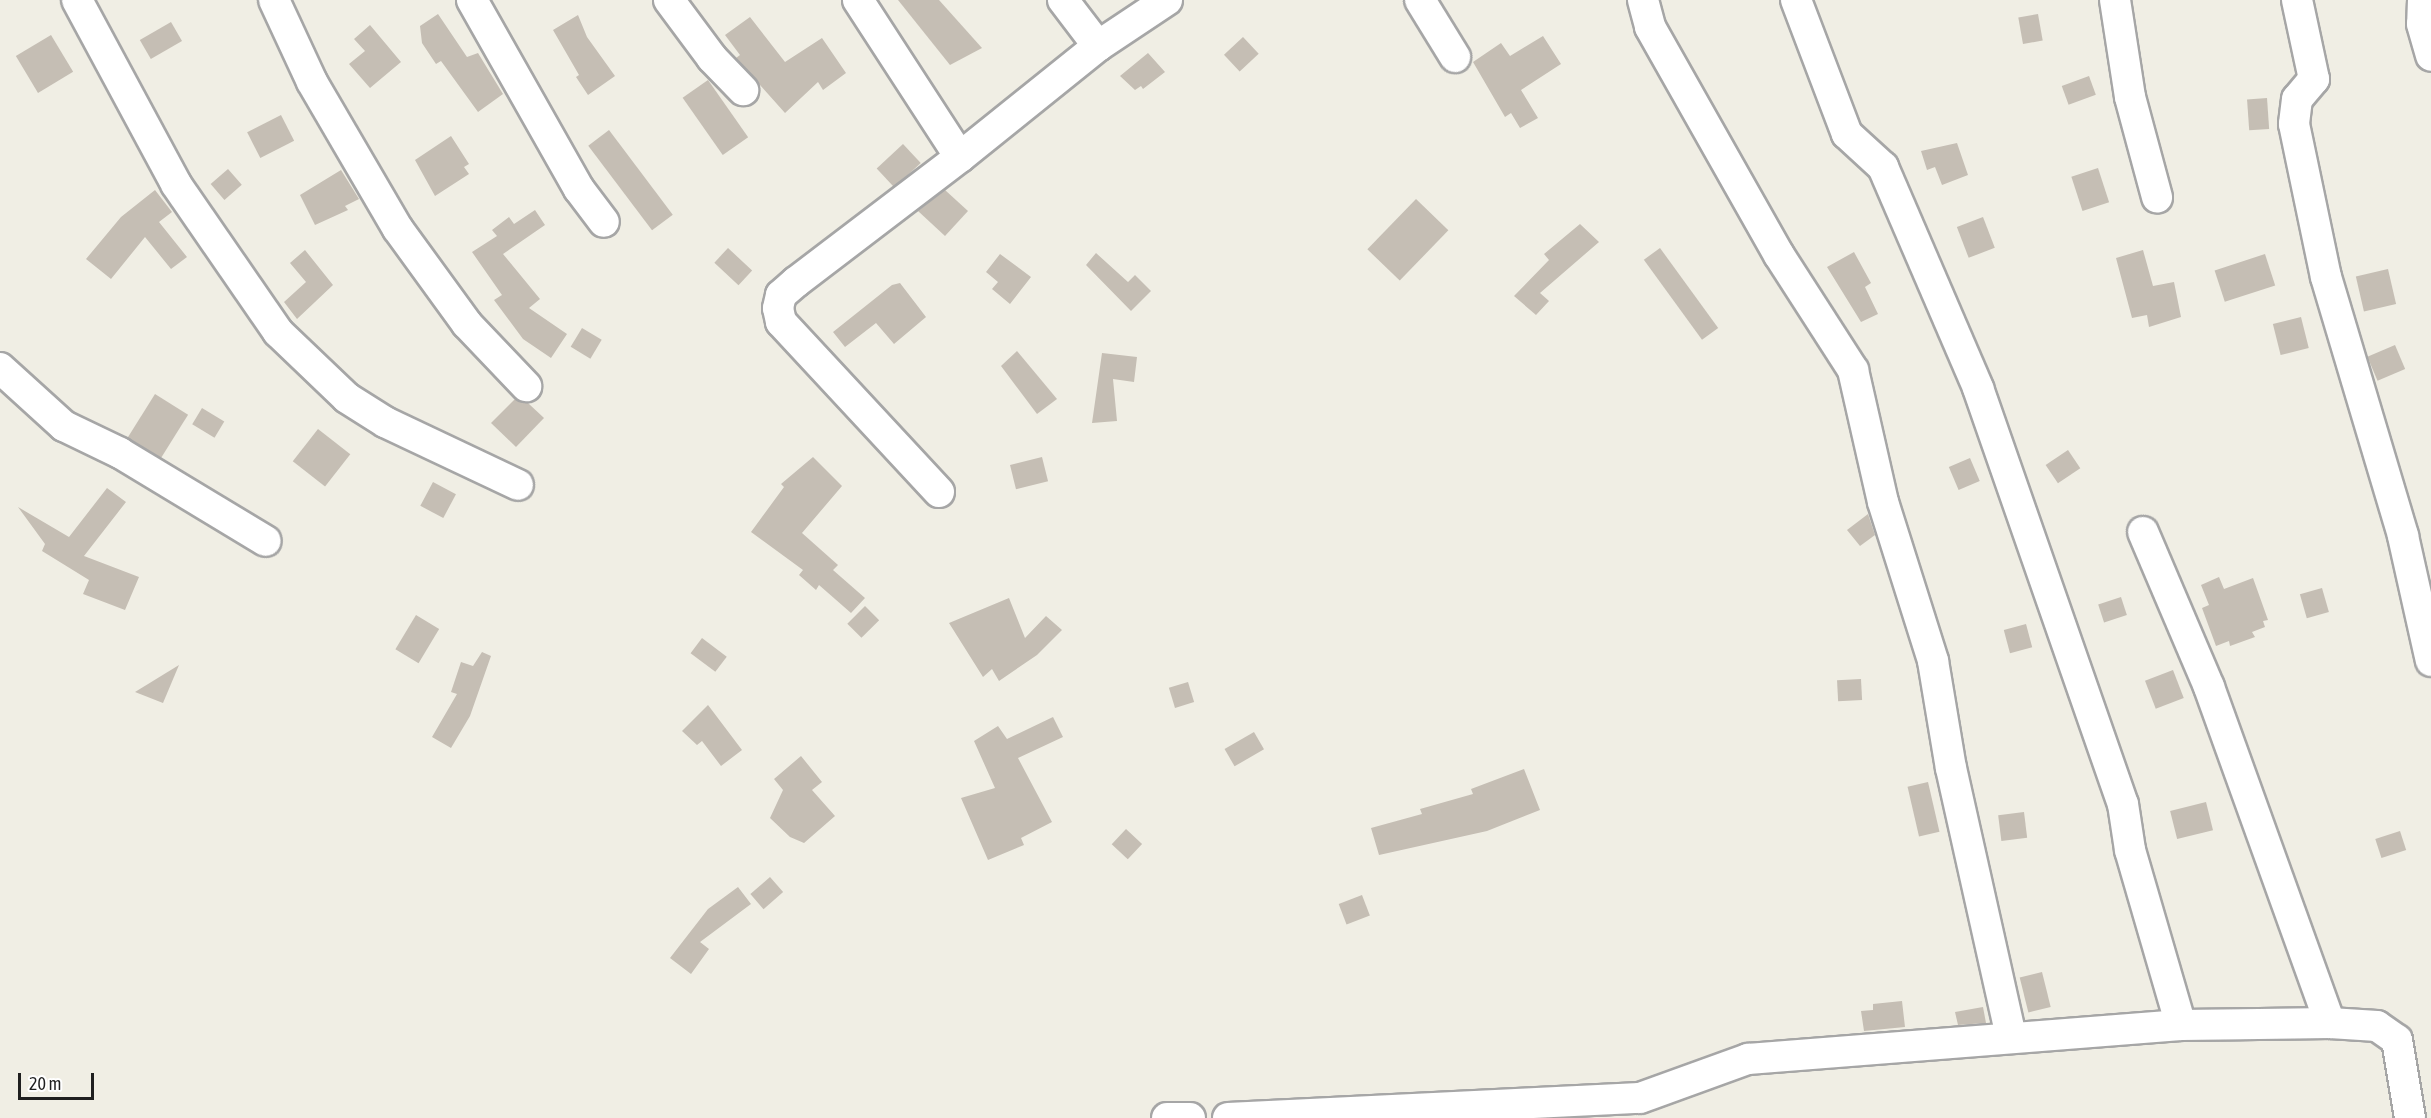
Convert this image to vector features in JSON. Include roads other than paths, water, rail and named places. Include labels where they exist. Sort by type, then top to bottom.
[{"type":"street","points":[[77,0],[176,184],[278,332],[326,381],[385,422],[518,485]]},
{"type":"street","points":[[274,0],[312,82],[398,229],[467,324],[526,386]]},
{"type":"street","points":[[472,0],[579,189],[604,222]]},
{"type":"street","points":[[669,0],[712,58],[743,90]]},
{"type":"street","points":[[858,0],[960,157]]},
{"type":"street","points":[[1063,0],[1098,46]]},
{"type":"street","points":[[939,492],[781,322],[778,308],[782,295],[1098,46],[1167,0]]},
{"type":"street","points":[[1420,0],[1455,57]]},
{"type":"street","points":[[1643,0],[1650,27],[1779,255],[1853,370],[1883,502],[1933,661],[1951,768],[2011,1037]]},
{"type":"street","points":[[1796,0],[1831,83],[1843,126],[1883,167],[1978,388],[2123,804],[2130,850],[2181,1025]]},
{"type":"street","points":[[2115,0],[2130,97],[2157,197]]},
{"type":"street","points":[[2297,0],[2314,79],[2296,99],[2294,124],[2326,277],[2403,536],[2431,661]]},
{"type":"street","points":[[2423,0],[2422,24],[2431,56]]},
{"type":"street","points":[[0,368],[64,426],[120,453],[266,541]]},
{"type":"street","points":[[2143,532],[2209,687],[2330,1023]]},
{"type":"street","points":[[1228,1118],[1640,1098],[1748,1059],[2181,1025],[2330,1023],[2377,1026],[2397,1040],[2410,1118]]},
{"type":"street","points":[[1167,1118],[1190,1118]]}]
